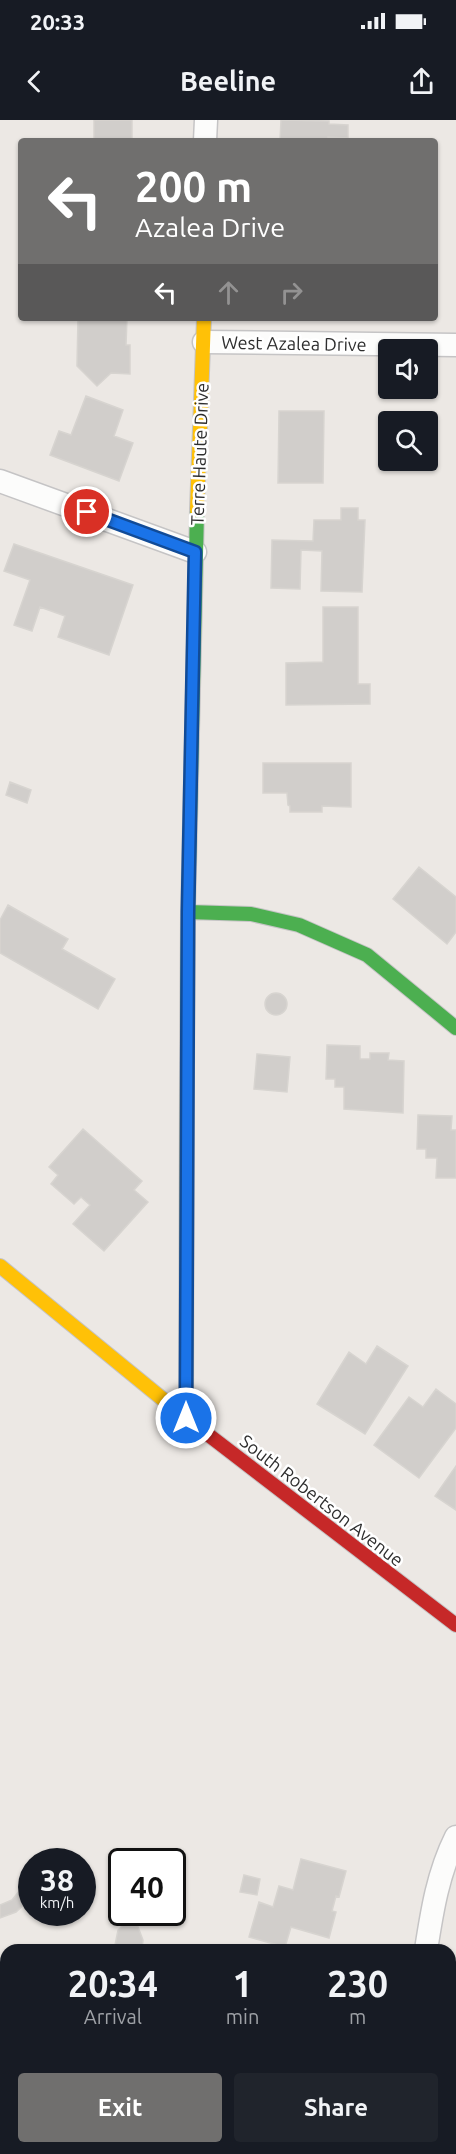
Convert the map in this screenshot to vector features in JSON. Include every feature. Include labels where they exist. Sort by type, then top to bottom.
[{"type":"street","points":[[206,120],[206,138]]},
{"type":"street","name":"Terre Haute Drive","points":[[186,1418],[188,912],[195,552],[204,321]]},
{"type":"street","name":"West Azalea Drive","points":[[204,342],[456,345]]},
{"type":"street","points":[[0,481],[195,552]]},
{"type":"street","points":[[188,912],[251,914],[299,925],[367,955],[456,1028]]},
{"type":"street","name":"South Robertson Avenue","points":[[0,1266],[186,1418],[456,1625]]},
{"type":"street","points":[[427,1944],[432,1909],[445,1860],[456,1837]]},
{"type":"building","points":[[94,120],[132,120],[132,138],[94,138]]},
{"type":"building","points":[[281,120],[329,121],[329,124],[348,125],[348,138],[280,138]]},
{"type":"building","points":[[78,321],[127,321],[126,345],[130,345],[130,374],[111,373],[97,386],[77,366]]},
{"type":"building","points":[[86,396],[123,410],[114,436],[133,443],[119,481],[50,455],[59,431],[71,435]]},
{"type":"building","points":[[279,411],[324,411],[323,483],[278,483]]},
{"type":"building","points":[[341,508],[358,508],[358,520],[365,520],[362,592],[321,591],[322,551],[301,550],[300,589],[271,588],[272,540],[313,541],[314,520],[341,520]]},
{"type":"building","points":[[14,544],[133,585],[109,655],[58,637],[65,616],[40,607],[32,631],[14,625],[30,580],[4,571]]},
{"type":"building","points":[[323,607],[358,607],[358,684],[370,684],[370,704],[286,705],[286,663],[323,662]]},
{"type":"building","points":[[263,763],[351,763],[351,807],[322,806],[322,812],[290,812],[287,793],[263,793]]},
{"type":"building","points":[[10,782],[31,790],[27,803],[6,795]]},
{"type":"building","points":[[419,867],[456,897],[456,932],[447,944],[393,899]]},
{"type":"building","points":[[8,905],[68,939],[62,949],[115,979],[98,1009],[0,953],[0,920]]},
{"type":"building","points":[[276,993],[284,996],[287,1004],[284,1012],[276,1015],[268,1012],[265,1004],[268,996]]},
{"type":"building","points":[[327,1045],[360,1046],[360,1059],[370,1059],[370,1053],[389,1053],[388,1060],[404,1061],[403,1113],[344,1109],[344,1087],[335,1087],[335,1079],[326,1079]]},
{"type":"building","points":[[257,1054],[290,1057],[287,1092],[254,1089]]},
{"type":"building","points":[[418,1115],[452,1116],[451,1130],[456,1130],[456,1178],[436,1178],[437,1158],[426,1158],[426,1149],[417,1149]]},
{"type":"building","points":[[83,1129],[142,1181],[134,1190],[148,1202],[104,1251],[73,1224],[90,1205],[81,1197],[74,1204],[51,1184],[58,1175],[49,1167]]},
{"type":"building","points":[[377,1346],[408,1366],[365,1434],[317,1404],[349,1352],[366,1364]]},
{"type":"building","points":[[436,1389],[456,1404],[456,1428],[419,1478],[374,1445],[409,1397],[423,1407]]},
{"type":"building","points":[[456,1466],[456,1510],[435,1496]]},
{"type":"building","points":[[301,1859],[346,1871],[339,1897],[336,1896],[332,1911],[336,1912],[329,1938],[291,1927],[286,1944],[274,1944],[249,1937],[259,1902],[273,1907],[279,1886],[293,1890]]},
{"type":"building","points":[[244,1875],[260,1879],[257,1895],[240,1892]]},
{"type":"building","points":[[18,1892],[18,1910],[0,1918],[0,1905],[12,1900]]},
{"type":"building","points":[[122,1926],[138,1927],[143,1944],[115,1944],[118,1930]]},
{"type":"traffic: fast","points":[[187,1066],[197,510]]},
{"type":"traffic: fast","points":[[188,912],[251,914],[299,925],[367,955],[456,1028]]},
{"type":"traffic: slow","points":[[197,510],[204,321]]},
{"type":"traffic: slow","points":[[186,1418],[187,1066]]},
{"type":"traffic: slow","points":[[0,1266],[176,1410]]},
{"type":"traffic: jam","points":[[176,1410],[456,1625]]},
{"type":"route","points":[[87,512],[195,552],[188,912],[186,1418]]}]
